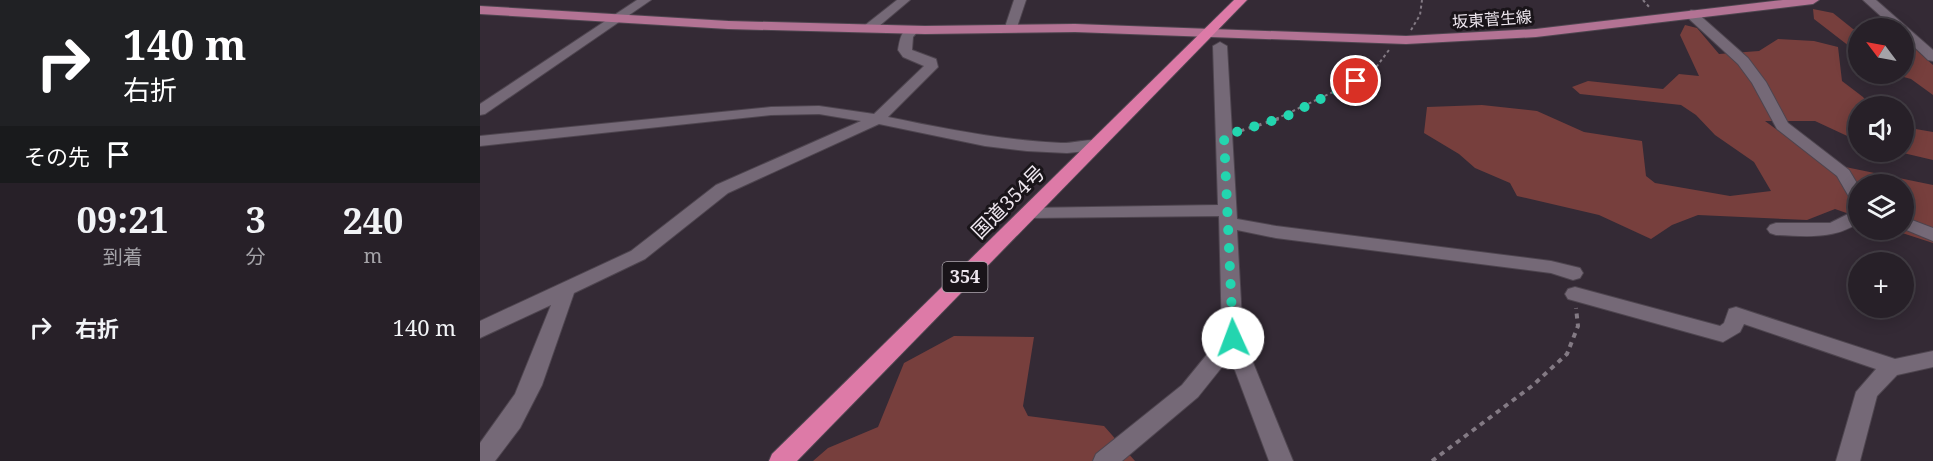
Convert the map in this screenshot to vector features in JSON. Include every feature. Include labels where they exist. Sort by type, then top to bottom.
[{"type":"highway","name":"国道354号","points":[[781,461],[1097,145],[1214,40],[1241,0]]},
{"type":"main road","name":"坂東菅生線","points":[[480,10],[670,23],[913,30],[1011,27],[1094,28],[1214,40],[1406,40],[1536,33],[1813,0]]},
{"type":"street","points":[[480,111],[645,0]]},
{"type":"street","points":[[868,29],[904,0]]},
{"type":"street","points":[[1011,27],[1020,0]]},
{"type":"street","points":[[1869,0],[1889,18]]},
{"type":"street","points":[[1691,14],[1743,61],[1759,82],[1782,126],[1843,172],[1848,181]]},
{"type":"street","points":[[480,330],[638,255],[722,189],[878,119],[931,67],[931,62],[908,54],[905,50],[907,36],[913,30]]},
{"type":"street","points":[[1214,40],[1224,136],[1233,338],[1281,461]]},
{"type":"street","points":[[1914,40],[1933,57]]},
{"type":"street","points":[[480,141],[771,111],[819,110],[878,119],[985,141],[1067,148],[1097,145]]},
{"type":"street","points":[[1028,213],[1229,217],[1276,232],[1551,267],[1573,273]]},
{"type":"street","points":[[1776,229],[1817,231],[1848,225]]},
{"type":"street","points":[[1914,227],[1933,235]]},
{"type":"street","points":[[483,461],[486,453],[515,416],[535,376],[566,289]]},
{"type":"street","points":[[1575,294],[1723,334],[1733,327],[1736,314],[1895,368]]},
{"type":"street","points":[[1105,461],[1190,391],[1233,338]]},
{"type":"street","points":[[1848,461],[1867,392],[1890,368],[1933,359]]},
{"type":"path","points":[[1406,40],[1420,15],[1422,0]]},
{"type":"path","points":[[1224,136],[1287,116],[1326,94],[1371,74],[1389,50],[1390,40]]},
{"type":"path","points":[[1432,461],[1532,386],[1567,354],[1578,326],[1575,294]]},
{"type":"shaded area","points":[[1813,9],[1833,13],[1848,25],[1848,45],[1814,19]]},
{"type":"shaded area","points":[[1685,25],[1697,28],[1719,54],[1759,51],[1778,39],[1814,41],[1838,47],[1842,81],[1862,96],[1848,96],[1848,136],[1815,121],[1765,121],[1821,162],[1879,174],[1848,174],[1848,214],[1835,209],[1807,220],[1698,215],[1672,225],[1651,239],[1599,215],[1517,196],[1510,183],[1475,168],[1459,154],[1424,133],[1427,107],[1482,105],[1537,111],[1584,132],[1642,141],[1646,176],[1655,183],[1730,196],[1771,191],[1754,162],[1715,135],[1696,115],[1681,105],[1580,94],[1572,87],[1588,81],[1663,89],[1679,74],[1699,76],[1680,35]]},
{"type":"shaded area","points":[[1914,48],[1933,65],[1933,95],[1914,81]]},
{"type":"shaded area","points":[[1914,129],[1933,132],[1933,160],[1914,156]]},
{"type":"shaded area","points":[[1914,181],[1933,185],[1933,243],[1914,237]]},
{"type":"shaded area","points":[[954,336],[1034,337],[1023,406],[1028,416],[1104,426],[1135,461],[813,461],[828,448],[878,427],[904,363]]},
{"type":"route","points":[[1233,338],[1224,136],[1287,116],[1340,87],[1356,81]]}]
